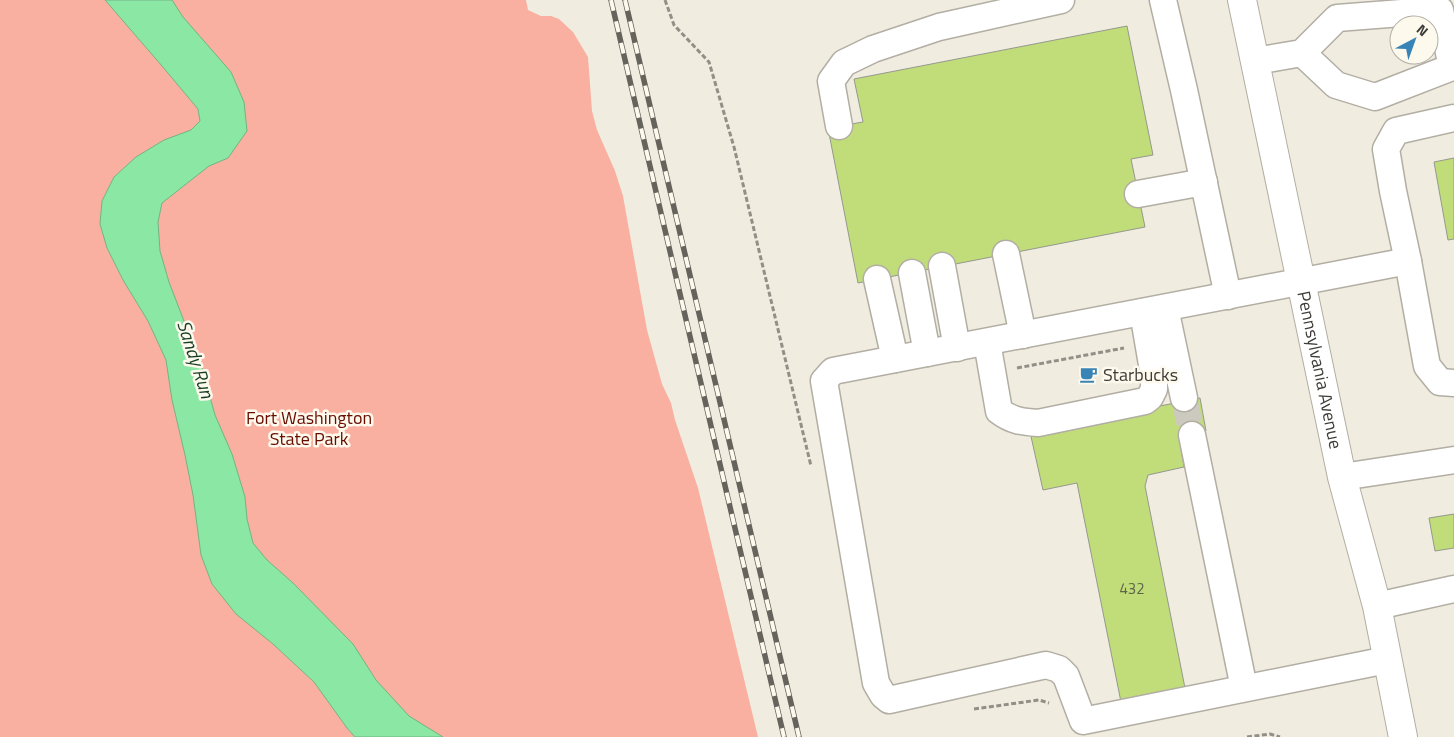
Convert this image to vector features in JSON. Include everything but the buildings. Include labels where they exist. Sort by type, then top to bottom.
[{"type":"main road","name":"Pennsylvania Avenue","points":[[1242,0],[1342,478],[1377,606],[1403,737]]},
{"type":"lane","points":[[839,126],[831,81],[844,63],[873,49],[939,26],[1061,0]]},
{"type":"lane","points":[[1163,0],[1228,296]]},
{"type":"lane","points":[[1255,61],[1302,53],[1337,18],[1440,10],[1452,67],[1375,97],[1336,84],[1302,53]]},
{"type":"lane","points":[[1454,118],[1396,131],[1386,149],[1427,366],[1440,382],[1454,383]]},
{"type":"lane","points":[[1138,194],[1204,182]]},
{"type":"lane","points":[[1006,254],[1023,335]]},
{"type":"lane","points":[[1387,660],[1083,721],[1066,676],[1059,669],[1046,665],[889,700],[883,695],[876,682],[824,381],[833,371],[1408,261]]},
{"type":"lane","points":[[942,266],[957,348]]},
{"type":"lane","points":[[912,272],[927,353]]},
{"type":"lane","points":[[877,279],[895,360]]},
{"type":"lane","points":[[987,342],[999,412],[1021,422],[1038,423],[1145,401],[1150,397],[1154,390],[1154,310]]},
{"type":"lane","points":[[1154,310],[1184,398]]},
{"type":"lane","points":[[1192,435],[1244,688]]},
{"type":"lane","points":[[1342,478],[1454,460]]},
{"type":"lane","points":[[1377,606],[1454,589]]},
{"type":"path","points":[[1009,370],[1130,347]]},
{"type":"path","points":[[1247,737],[1270,734],[1280,737]]},
{"type":"green space","name":"Fort Washington State Park","points":[[0,0],[526,0],[528,10],[541,16],[551,16],[559,19],[573,32],[588,57],[592,111],[597,130],[615,171],[623,196],[647,330],[662,384],[671,403],[698,488],[758,737],[0,737]]},
{"type":"water","name":"Sandy Run","points":[[105,0],[172,0],[183,17],[231,72],[244,102],[247,131],[228,158],[209,166],[162,203],[158,222],[160,251],[169,282],[202,368],[215,415],[232,454],[245,497],[247,519],[253,543],[267,560],[293,583],[353,644],[376,680],[409,716],[443,737],[355,737],[314,682],[273,644],[236,614],[212,584],[201,555],[193,495],[172,400],[166,360],[148,321],[123,280],[107,248],[100,224],[102,201],[114,177],[136,157],[164,140],[191,130],[200,121],[198,109]]},
{"type":"tunnel","points":[[1184,398],[1192,435]]},
{"type":"railway","points":[[611,0],[784,737]]},
{"type":"railway","points":[[625,0],[799,737]]},
{"type":"place","name":"Starbucks","points":[[1089,375]]}]
